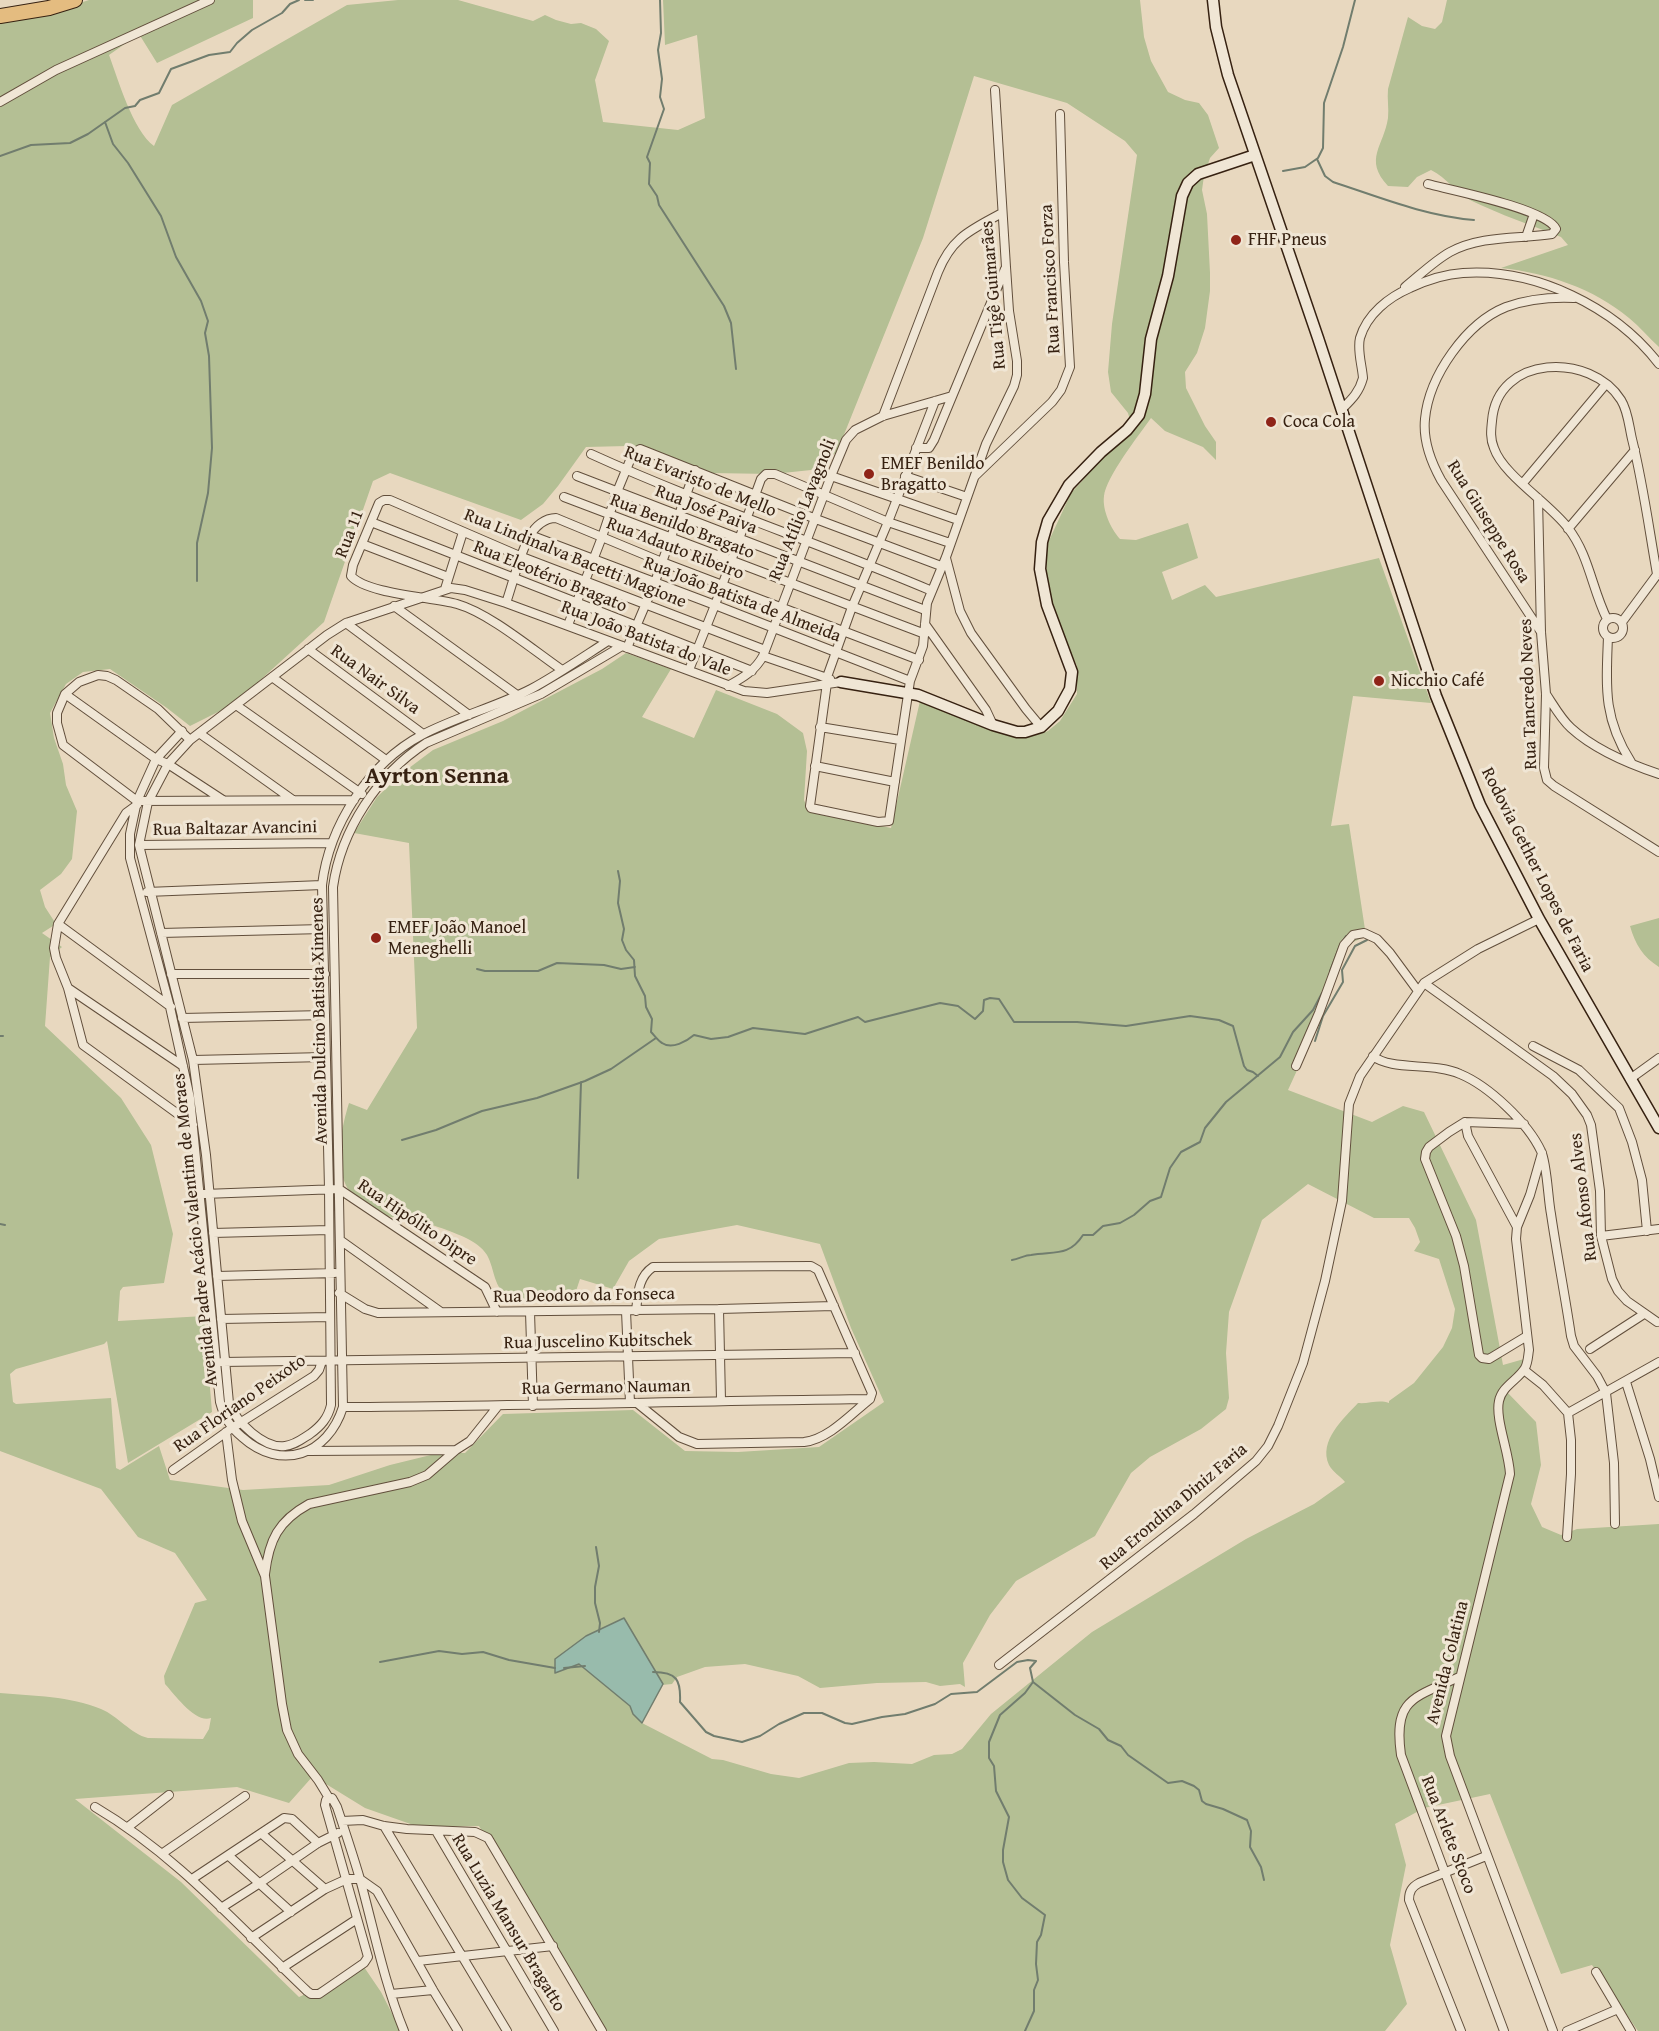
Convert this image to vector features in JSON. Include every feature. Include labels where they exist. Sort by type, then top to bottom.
[{"type":"highway","points":[[0,16],[49,8],[75,0]]},
{"type":"street","points":[[0,102],[56,70],[210,0]]},
{"type":"street","name":"Rodovia Gether Lopes de Faria","points":[[1213,0],[1216,27],[1228,75],[1436,696],[1480,805],[1539,919],[1659,1128]]},
{"type":"street","name":"Rua Tigê Guimarães","points":[[814,766],[809,802],[811,808],[878,822],[889,820],[909,687],[925,634],[925,610],[986,444],[1017,375],[1009,310],[995,90]]},
{"type":"street","name":"Rua Francisco Forza","points":[[974,477],[1052,402],[1061,390],[1070,367],[1060,114]]},
{"type":"street","points":[[841,682],[909,687],[940,703],[993,725],[1017,732],[1041,727],[1058,711],[1067,696],[1072,676],[1069,661],[1047,605],[1040,568],[1041,549],[1048,521],[1069,485],[1101,452],[1127,430],[1139,415],[1145,394],[1151,339],[1168,276],[1182,196],[1188,183],[1198,174],[1255,155]]},
{"type":"street","points":[[1341,410],[1356,394],[1363,378],[1360,340],[1365,323],[1397,294],[1451,252],[1483,241],[1552,234],[1555,231],[1555,225],[1514,206],[1428,184]]},
{"type":"street","points":[[883,416],[945,256],[955,242],[966,233],[1002,213]]},
{"type":"street","points":[[1526,237],[1534,214]]},
{"type":"street","points":[[916,448],[925,449],[931,446],[1006,267]]},
{"type":"street","points":[[1397,294],[1444,275],[1462,273],[1484,273],[1532,281],[1559,290],[1624,327],[1659,364]]},
{"type":"street","name":"Rua Giuseppe Rosa","points":[[1541,632],[1441,480],[1426,437],[1425,418],[1427,403],[1442,369],[1468,333],[1481,322],[1504,308],[1531,300],[1574,298]]},
{"type":"street","points":[[1622,622],[1658,573],[1635,450],[1622,401],[1606,384],[1587,374],[1547,366],[1524,372],[1505,388],[1493,412],[1494,448],[1504,466],[1568,528],[1587,561],[1607,619],[1603,628],[1608,637],[1608,708],[1616,735],[1632,763]]},
{"type":"street","points":[[1523,483],[1606,384]]},
{"type":"street","name":"Rua Atílio Lavagnoli","points":[[728,686],[752,671],[764,653],[842,446],[850,435],[855,430],[883,416],[952,396]]},
{"type":"street","points":[[895,782],[814,766],[827,680],[836,652],[935,401]]},
{"type":"street","points":[[568,625],[594,560],[617,492],[636,451],[645,450],[816,519],[942,566]]},
{"type":"street","points":[[1568,528],[1635,450]]},
{"type":"street","name":"Rua Evaristo de Mello","points":[[591,454],[687,495],[870,564],[932,591]]},
{"type":"street","points":[[625,647],[637,627],[655,582],[695,470]]},
{"type":"street","points":[[689,670],[761,479],[766,474],[775,474],[888,522],[950,543]]},
{"type":"street","name":"Rua José Paiva","points":[[577,476],[925,610]]},
{"type":"street","points":[[831,476],[958,520]]},
{"type":"street","points":[[905,476],[967,497]]},
{"type":"street","name":"Rua Benildo Bragato","points":[[564,497],[925,634]]},
{"type":"street","name":"Rua Tancredo Neves","points":[[1538,498],[1541,632],[1546,694],[1543,751],[1547,780],[1659,852]]},
{"type":"street","name":"Rua Lindinalva Bacetti Magione","points":[[376,507],[381,501],[390,500],[522,557],[706,628],[827,680],[841,682]]},
{"type":"street","name":"Rua 11","points":[[376,507],[351,576],[358,582],[424,597]]},
{"type":"street","name":"Rua Adauto Ribeiro","points":[[530,536],[540,523],[556,518],[662,562],[919,660]]},
{"type":"street","name":"Rua Eleotério Bragato","points":[[371,522],[752,671]]},
{"type":"street","points":[[445,589],[463,532]]},
{"type":"street","points":[[506,603],[530,536]]},
{"type":"street","name":"Rua João Batista de Almeida","points":[[530,536],[836,652],[909,687]]},
{"type":"street","points":[[362,544],[448,577]]},
{"type":"street","points":[[946,557],[958,606],[971,633],[1041,727]]},
{"type":"street","name":"Rua João Batista do Vale","points":[[445,589],[457,588],[506,603],[744,691],[767,693],[827,680]]},
{"type":"street","name":"Avenida Padre Acácio Valentim de Moraes","points":[[242,1422],[229,1403],[209,1193],[194,1097],[183,1066],[171,974],[139,845],[148,802],[168,764],[190,740],[308,649],[346,623],[445,589]]},
{"type":"street","points":[[424,597],[476,610],[562,670]]},
{"type":"street","points":[[394,606],[517,695]]},
{"type":"street","points":[[1607,619],[1617,618],[1622,622],[1624,628],[1622,634],[1617,638],[1608,637]]},
{"type":"street","points":[[346,623],[469,715]]},
{"type":"street","points":[[924,623],[986,710],[993,725]]},
{"type":"street","name":"Avenida Dulcino Batista Ximenes","points":[[242,1422],[266,1442],[283,1446],[294,1444],[320,1426],[329,1415],[331,1405],[326,1361],[330,1317],[330,1272],[322,885],[332,843],[354,800],[386,759],[423,734],[517,695],[562,670],[608,640]]},
{"type":"street","name":"Avenida Dulcino Batista Ximenes","points":[[229,1430],[249,1444],[275,1456],[290,1456],[307,1451],[319,1444],[338,1422],[343,1407],[339,1293],[333,887],[336,867],[352,824],[401,761],[426,743],[541,694],[625,647]]},
{"type":"street","name":"Rua Nair Silva","points":[[308,649],[423,734]]},
{"type":"street","points":[[137,803],[63,745],[57,723],[57,713],[65,694],[88,677],[107,676],[158,709],[190,740]]},
{"type":"street","points":[[272,677],[386,759]]},
{"type":"street","points":[[65,694],[156,759],[168,764],[223,801]]},
{"type":"street","points":[[1546,694],[1570,728],[1600,749],[1659,774]]},
{"type":"street","points":[[236,705],[369,800]]},
{"type":"street","points":[[820,727],[900,740]]},
{"type":"street","name":"Avenida Padre Acácio Valentim de Moraes","points":[[182,731],[156,759],[137,803],[129,846],[140,896],[174,1007],[182,1018],[193,1060],[193,1125],[215,1363],[223,1413],[229,1430]]},
{"type":"street","points":[[199,733],[294,800]]},
{"type":"street","points":[[193,1125],[83,1045],[68,988],[54,948],[58,924],[126,813],[137,803],[354,800]]},
{"type":"street","name":"Rua Baltazar Avancini","points":[[139,845],[332,843]]},
{"type":"street","points":[[140,896],[149,891],[322,885]]},
{"type":"street","name":"Rua Erondina Diniz Faria","points":[[999,1665],[1194,1514],[1256,1461],[1268,1446],[1303,1363],[1325,1281],[1342,1201],[1349,1104],[1360,1076],[1424,983],[1478,949],[1539,919]]},
{"type":"street","points":[[58,924],[174,1007]]},
{"type":"street","points":[[161,933],[323,929]]},
{"type":"street","points":[[1296,1066],[1319,1013],[1344,945],[1353,935],[1364,933],[1377,939],[1418,991]]},
{"type":"street","points":[[171,974],[325,974]]},
{"type":"street","name":"Rua Afonso Alves","points":[[1424,983],[1553,1076],[1572,1094],[1581,1107],[1591,1125],[1594,1140],[1600,1191],[1600,1236],[1612,1279],[1618,1291],[1627,1301],[1657,1322]]},
{"type":"street","points":[[68,988],[183,1066]]},
{"type":"street","points":[[182,1018],[325,1015]]},
{"type":"street","points":[[1533,1046],[1579,1070],[1619,1108],[1640,1170],[1647,1231]]},
{"type":"street","points":[[1373,1056],[1384,1063],[1437,1066],[1462,1074],[1497,1098],[1524,1124],[1542,1153],[1571,1336],[1574,1346],[1597,1376],[1606,1393],[1614,1463],[1615,1524]]},
{"type":"street","points":[[193,1060],[325,1057]]},
{"type":"street","points":[[1630,1079],[1659,1058]]},
{"type":"street","points":[[1524,1124],[1465,1122],[1429,1148],[1425,1159],[1456,1236],[1464,1266],[1479,1354],[1482,1358],[1489,1359],[1527,1336]]},
{"type":"street","points":[[1465,1122],[1468,1136],[1517,1227]]},
{"type":"street","points":[[1542,1153],[1530,1195],[1517,1227],[1516,1239],[1529,1350],[1524,1370],[1543,1385],[1568,1413],[1571,1474],[1567,1537]]},
{"type":"street","points":[[200,1194],[339,1189]]},
{"type":"street","name":"Rua Hipólito Dipre","points":[[339,1189],[484,1287],[497,1312]]},
{"type":"street","points":[[1600,1236],[1659,1229]]},
{"type":"street","points":[[213,1233],[329,1230]]},
{"type":"street","points":[[340,1240],[442,1312]]},
{"type":"street","points":[[626,1311],[627,1357],[633,1403],[679,1437],[697,1444],[812,1441],[830,1431],[870,1399],[872,1393],[855,1353],[818,1270],[812,1266],[653,1267],[643,1276],[639,1285],[636,1311]]},
{"type":"street","points":[[217,1276],[339,1273]]},
{"type":"street","name":"Rua Deodoro da Fonseca","points":[[339,1293],[371,1312],[719,1310],[834,1306]]},
{"type":"street","points":[[719,1310],[721,1400]]},
{"type":"street","points":[[530,1312],[533,1406]]},
{"type":"street","points":[[1590,1349],[1644,1314]]},
{"type":"street","points":[[221,1319],[330,1317]]},
{"type":"street","name":"Rua Juscelino Kubitschek","points":[[215,1363],[855,1353]]},
{"type":"street","name":"Rua Floriano Peixoto","points":[[173,1470],[229,1430],[314,1376],[326,1361]]},
{"type":"street","points":[[1568,1413],[1658,1364]]},
{"type":"street","name":"Avenida Colatina","points":[[1524,1370],[1503,1391],[1499,1400],[1499,1413],[1510,1459],[1510,1474],[1459,1677],[1447,1729],[1446,1744],[1553,2031]]},
{"type":"street","points":[[1626,1382],[1650,1459],[1659,1497]]},
{"type":"street","name":"Rua Germano Nauman","points":[[343,1407],[533,1406],[721,1400],[870,1399]]},
{"type":"street","points":[[265,1576],[272,1541],[282,1524],[300,1509],[309,1504],[410,1482],[427,1474],[470,1441],[498,1406]]},
{"type":"street","points":[[229,1430],[232,1480],[242,1521],[265,1576],[287,1730],[298,1754],[318,1780],[328,1798]]},
{"type":"street","points":[[307,1451],[456,1450]]},
{"type":"street","name":"Rua Arlete Stoco","points":[[1459,1677],[1409,1701],[1402,1710],[1398,1735],[1401,1755],[1504,2031]]},
{"type":"street","points":[[128,1827],[169,1795]]},
{"type":"street","points":[[163,1853],[245,1796]]},
{"type":"street","points":[[95,1807],[128,1827],[163,1853],[282,1968],[311,1994],[319,1994],[364,1963],[368,1953],[357,1919],[345,1830],[334,1799],[328,1798]]},
{"type":"street","points":[[328,1798],[326,1805],[335,1834],[353,1878],[405,2031]]},
{"type":"street","points":[[192,1879],[284,1818],[292,1820],[318,1843]]},
{"type":"street","points":[[342,1821],[363,1820],[384,1826],[475,1832],[488,1838],[602,2031]]},
{"type":"street","points":[[384,1826],[507,2031]]},
{"type":"street","points":[[221,1908],[318,1843],[345,1830]]},
{"type":"street","name":"Rua Luzia Mansur Bragatto","points":[[436,1831],[554,2031]]},
{"type":"street","points":[[262,1834],[325,1889]]},
{"type":"street","points":[[229,1856],[291,1912]]},
{"type":"street","points":[[1461,2031],[1408,1900],[1409,1893],[1413,1887],[1486,1856]]},
{"type":"street","points":[[251,1938],[325,1889],[353,1878],[377,1891],[457,2031]]},
{"type":"street","points":[[282,1968],[357,1919]]},
{"type":"street","points":[[417,1961],[553,1947]]},
{"type":"street","points":[[1596,1972],[1630,2031]]},
{"type":"street","points":[[391,1994],[432,1990]]},
{"type":"street","points":[[1567,2031],[1618,2009]]},
{"type":"shaded area","points":[[89,0],[253,0],[253,18],[157,63],[139,34],[109,55],[133,117],[146,139],[154,146],[172,105],[347,5],[398,0],[458,0],[533,21],[545,15],[571,24],[581,23],[596,29],[609,41],[595,80],[603,122],[678,130],[705,118],[697,35],[665,45],[663,0],[1140,0],[1144,37],[1151,61],[1168,92],[1185,100],[1199,103],[1208,115],[1219,148],[1210,158],[1202,190],[1207,214],[1210,273],[1205,328],[1197,353],[1185,372],[1186,388],[1205,426],[1216,442],[1216,460],[1203,447],[1165,431],[1151,418],[1110,478],[1104,496],[1106,513],[1110,525],[1120,539],[1136,540],[1188,523],[1198,558],[1162,572],[1172,600],[1205,585],[1216,597],[1379,558],[1431,703],[1353,696],[1331,826],[1349,824],[1366,936],[1347,945],[1305,1053],[1288,1090],[1372,1122],[1403,1106],[1424,1112],[1476,1220],[1503,1365],[1524,1359],[1526,1376],[1506,1391],[1536,1422],[1541,1465],[1531,1504],[1542,1527],[1561,1535],[1577,1529],[1659,1524],[1659,2031],[1638,2031],[1592,1965],[1561,1974],[1490,1794],[1424,1808],[1395,1824],[1406,1865],[1390,1945],[1407,2004],[1385,2031],[599,2031],[479,1826],[419,1827],[365,1808],[313,1776],[289,1803],[237,1787],[75,1799],[181,1882],[299,1997],[364,1967],[381,1992],[401,2031],[0,2031],[0,1693],[77,1701],[107,1712],[136,1733],[148,1738],[203,1739],[209,1729],[211,1718],[205,1719],[192,1713],[165,1684],[164,1676],[195,1603],[207,1600],[175,1553],[138,1537],[101,1489],[0,1451],[0,23],[55,11]],"holes":[[[974,76],[1067,103],[1125,141],[1137,155],[1112,324],[1108,372],[1111,392],[1128,413],[1132,427],[1071,493],[1047,545],[1046,581],[1050,600],[1077,666],[1077,694],[1060,721],[1048,731],[1033,736],[1001,733],[920,701],[891,828],[813,811],[806,805],[804,800],[807,751],[803,733],[777,714],[716,690],[694,738],[642,717],[671,669],[626,653],[602,669],[503,721],[433,750],[405,771],[377,797],[354,833],[409,843],[417,1028],[367,1110],[349,1103],[344,1121],[340,1157],[347,1188],[357,1200],[371,1210],[391,1217],[410,1218],[472,1241],[490,1260],[500,1289],[510,1297],[523,1300],[574,1297],[580,1279],[613,1289],[629,1261],[659,1239],[737,1225],[820,1244],[851,1328],[884,1402],[819,1447],[738,1452],[685,1451],[633,1410],[503,1414],[465,1453],[439,1453],[390,1465],[329,1485],[243,1490],[170,1480],[159,1446],[120,1470],[116,1468],[111,1398],[16,1404],[13,1402],[10,1374],[16,1369],[104,1344],[107,1341],[128,1463],[212,1412],[204,1316],[118,1321],[120,1291],[123,1287],[164,1283],[173,1234],[151,1145],[121,1098],[45,1026],[50,957],[62,947],[42,933],[56,924],[45,907],[40,890],[61,874],[72,859],[77,811],[66,785],[50,713],[66,684],[83,672],[110,669],[190,726],[234,704],[324,622],[373,481],[390,473],[521,520],[543,504],[586,447],[627,446],[709,473],[773,474],[811,470],[837,452],[923,238]],[[1308,1184],[1374,1218],[1409,1218],[1420,1242],[1414,1251],[1439,1259],[1455,1309],[1452,1328],[1443,1347],[1414,1383],[1389,1403],[1381,1401],[1358,1403],[1334,1431],[1327,1447],[1327,1456],[1330,1467],[1345,1482],[1314,1504],[1246,1539],[1092,1632],[991,1714],[962,1749],[952,1754],[934,1755],[912,1764],[849,1763],[799,1778],[771,1774],[712,1759],[642,1723],[633,1714],[630,1706],[579,1663],[623,1618],[662,1685],[672,1684],[677,1677],[705,1667],[745,1664],[798,1676],[820,1688],[926,1682],[940,1686],[960,1684],[965,1687],[963,1663],[990,1615],[1016,1581],[1095,1536],[1131,1473],[1150,1457],[1201,1429],[1226,1409],[1229,1398],[1226,1353],[1229,1312],[1262,1220]]]},
{"type":"shaded area","points":[[1447,0],[1659,0],[1659,347],[1615,307],[1585,290],[1552,278],[1501,268],[1568,245],[1561,237],[1472,201],[1431,170],[1417,177],[1408,187],[1388,186],[1381,176],[1377,168],[1377,152],[1386,128],[1388,89],[1408,17],[1422,26],[1435,29],[1442,22]]},
{"type":"shaded area","points":[[1659,918],[1659,967],[1640,949],[1630,926]]},
{"type":"shaded area","points":[[624,1618],[663,1684],[642,1723],[633,1714],[630,1706],[579,1664],[555,1673],[555,1659],[586,1636]]},
{"type":"waterway","points":[[0,156],[31,145],[70,143],[88,134],[125,108],[135,106],[140,100],[159,93],[171,69],[209,55],[230,52],[252,30],[282,13],[290,4],[299,0]]},
{"type":"waterway","points":[[305,0],[313,0]]},
{"type":"waterway","points":[[660,0],[661,33],[658,50],[662,79],[660,97],[664,109],[647,157],[650,163],[649,184],[657,196],[659,205],[724,306],[731,323],[736,369]]},
{"type":"waterway","points":[[1283,171],[1305,167],[1318,158],[1323,148],[1324,103],[1343,47],[1355,0]]},
{"type":"waterway","points":[[105,122],[113,144],[128,163],[161,216],[176,257],[201,301],[208,321],[205,333],[209,356],[212,448],[208,493],[197,543],[197,581]]},
{"type":"waterway","points":[[1317,159],[1325,176],[1333,182],[1420,210],[1474,220]]},
{"type":"waterway","points":[[618,871],[620,881],[618,903],[624,929],[622,940],[634,960],[635,976],[645,996],[646,1007],[652,1019],[651,1032],[666,1045],[679,1044],[694,1035],[711,1039],[728,1037],[753,1028],[805,1034],[858,1017],[865,1022],[940,1003],[958,1006],[975,1019],[983,1011],[984,1000],[990,998],[999,999],[1014,1022],[1077,1022],[1126,1026],[1190,1016],[1219,1020],[1233,1026],[1244,1066],[1258,1076]]},
{"type":"waterway","points":[[1330,971],[1346,936]]},
{"type":"waterway","points":[[1315,1041],[1323,1016],[1343,982],[1342,970],[1355,946],[1367,940]]},
{"type":"waterway","points":[[477,969],[538,971],[557,963],[604,965],[621,969],[635,967]]},
{"type":"waterway","points":[[1012,1260],[1029,1255],[1066,1250],[1078,1242],[1083,1235],[1093,1235],[1103,1226],[1120,1223],[1134,1215],[1150,1201],[1161,1197],[1170,1168],[1181,1152],[1200,1142],[1205,1128],[1226,1102],[1280,1057],[1293,1032],[1313,1010],[1322,993]]},
{"type":"waterway","points":[[402,1140],[436,1130],[482,1111],[537,1098],[585,1081],[611,1069],[656,1038]]},
{"type":"waterway","points":[[578,1178],[581,1082]]},
{"type":"waterway","points":[[0,1224],[5,1225]]},
{"type":"waterway","points":[[596,1547],[599,1566],[595,1603],[600,1623],[599,1632]]},
{"type":"waterway","points":[[380,1662],[439,1651],[462,1654],[483,1652],[509,1660],[555,1668]]},
{"type":"waterway","points":[[1036,1661],[1030,1668],[1033,1682],[1075,1715],[1099,1729],[1108,1740],[1121,1746],[1128,1755],[1168,1783],[1182,1781],[1194,1786],[1199,1790],[1202,1801],[1206,1804],[1247,1820],[1251,1831],[1250,1847],[1261,1867],[1264,1880]]},
{"type":"waterway","points":[[653,1672],[661,1672],[676,1679],[680,1688],[680,1702],[706,1732],[742,1742],[760,1736],[779,1724],[804,1713],[822,1713],[852,1724],[905,1714],[935,1704],[951,1694],[977,1692],[1017,1662],[1036,1661]]},
{"type":"waterway","points":[[564,1668],[585,1666]]},
{"type":"waterway","points":[[1025,2031],[1034,2011],[1034,1990],[1038,1980],[1037,1942],[1041,1935],[1045,1915],[1022,1898],[1008,1880],[1003,1862],[1003,1850],[1009,1817],[996,1791],[994,1766],[989,1758],[989,1742],[1000,1715],[1025,1693],[1033,1682]]},
{"type":"place","name":"FHF Pneus","points":[[1236,240]]},
{"type":"place","name":"Coca Cola","points":[[1271,422]]},
{"type":"place","name":"EMEF Benildo Bragatto","points":[[869,474]]},
{"type":"place","name":"Nicchio Café","points":[[1379,681]]},
{"type":"place","name":"EMEF João Manoel Meneghelli","points":[[376,938]]},
{"type":"district","name":"Ayrton Senna","points":[[437,777]]}]
